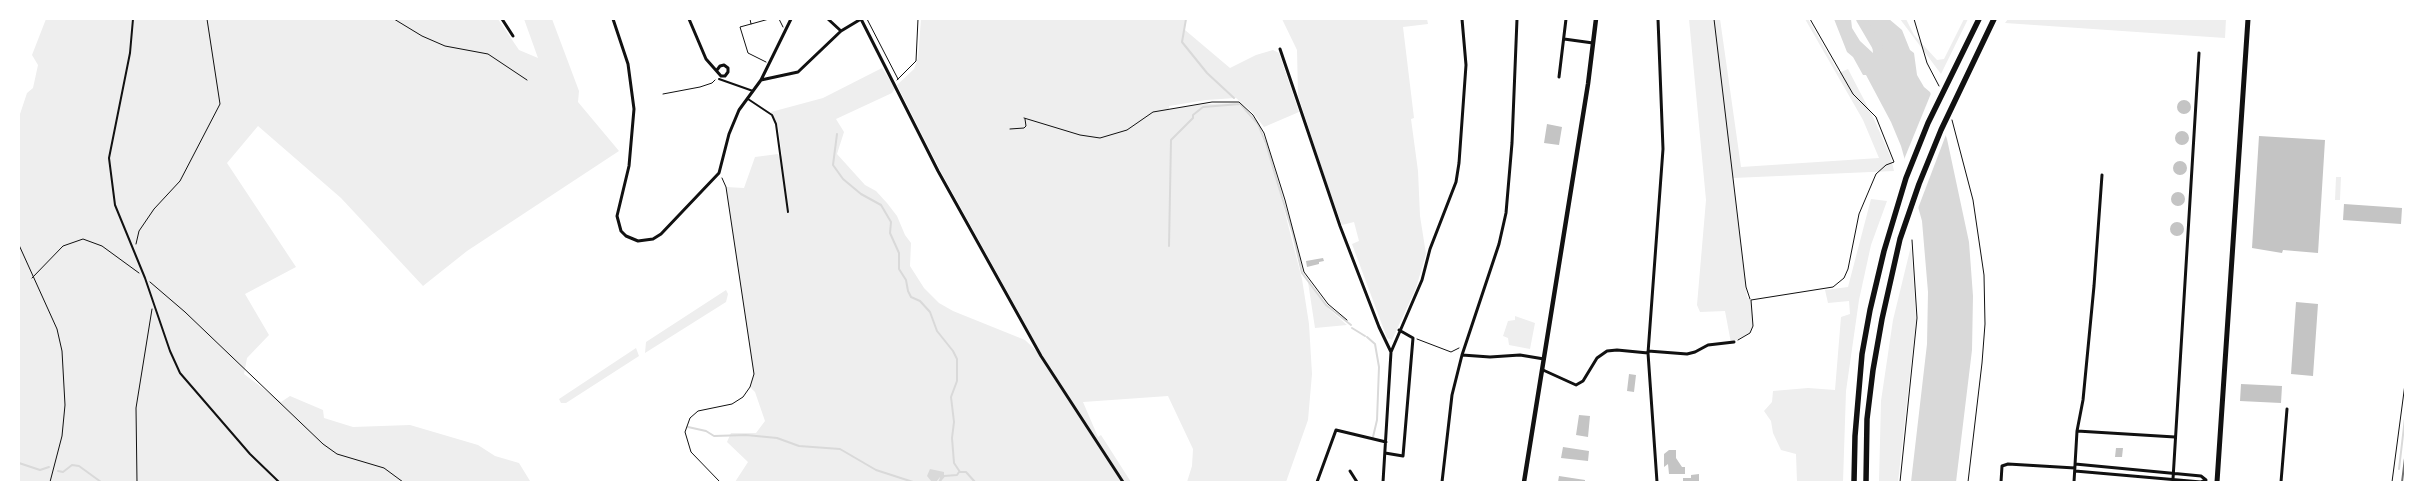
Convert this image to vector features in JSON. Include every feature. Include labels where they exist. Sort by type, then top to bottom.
[{"type":"highway","points":[[1854,482],[1855,436],[1862,354],[1876,280],[1894,216],[1924,132],[1979,19]]},
{"type":"highway","points":[[1866,482],[1867,419],[1873,370],[1900,239],[1919,184],[1952,104],[1994,19]]},
{"type":"main road","points":[[1524,482],[1594,43],[1596,19]]},
{"type":"main road","points":[[2217,482],[2248,19]]},
{"type":"street","points":[[502,19],[513,36]]},
{"type":"street","points":[[614,19],[628,64],[633,98],[634,128],[629,166],[617,216],[621,231],[626,236],[638,241],[652,239],[660,234],[719,173],[733,125],[748,98],[761,80],[791,19]]},
{"type":"street","points":[[690,19],[706,59],[717,70]]},
{"type":"street","points":[[828,19],[841,32]]},
{"type":"street","points":[[761,80],[798,72],[841,32],[861,19],[938,171],[1041,356],[1123,482]]},
{"type":"street","points":[[1383,482],[1391,352],[1422,280],[1430,249],[1456,182],[1461,146],[1466,65],[1462,19]]},
{"type":"street","points":[[1442,482],[1452,395],[1464,346],[1499,244],[1506,213],[1512,142],[1517,19]]},
{"type":"street","points":[[1559,77],[1566,19]]},
{"type":"street","points":[[1657,482],[1648,352],[1663,149],[1658,19]]},
{"type":"street","points":[[1564,39],[1594,43]]},
{"type":"street","points":[[1280,48],[1340,226],[1382,335],[1391,352]]},
{"type":"street","points":[[2173,479],[2199,53]]},
{"type":"street","points":[[2074,482],[2077,431],[2083,400],[2094,286],[2102,175]]},
{"type":"street","points":[[1385,453],[1403,456],[1413,338],[1399,330]]},
{"type":"street","points":[[1542,370],[1576,385],[1583,381],[1597,358],[1607,351],[1686,354],[1695,352],[1708,345],[1734,342]]},
{"type":"street","points":[[1462,355],[1490,357],[1520,355],[1544,359]]},
{"type":"street","points":[[2282,482],[2287,409]]},
{"type":"street","points":[[1317,482],[1336,430],[1386,442]]},
{"type":"street","points":[[2077,431],[2175,437]]},
{"type":"street","points":[[2001,482],[2002,466],[2012,464],[2157,471],[2201,476],[2206,480],[2201,482],[2173,479],[2156,480],[2075,468]]},
{"type":"street","points":[[1350,471],[1357,482]]},
{"type":"street","points":[[2156,480],[2157,471]]},
{"type":"lane","points":[[133,19],[130,53],[109,158],[113,195],[180,373],[250,454],[279,482]]},
{"type":"lane","points":[[720,79],[753,91]]},
{"type":"lane","points":[[748,98],[772,116],[776,124],[788,212]]},
{"type":"path","points":[[133,249],[139,231],[154,209],[180,181],[220,104],[207,19]]},
{"type":"path","points":[[394,19],[422,36],[445,46],[488,54],[527,80]]},
{"type":"path","points":[[750,19],[752,24]]},
{"type":"path","points":[[769,19],[740,27],[748,53],[769,63]]},
{"type":"path","points":[[778,19],[784,30]]},
{"type":"path","points":[[867,19],[898,80]]},
{"type":"path","points":[[894,82],[916,60],[918,19]]},
{"type":"path","points":[[1714,19],[1746,287],[1751,300],[1753,326],[1750,332],[1734,342]]},
{"type":"path","points":[[1751,300],[1822,289],[1840,283],[1848,269],[1859,214],[1876,174],[1886,165],[1894,162],[1876,117],[1853,94],[1810,19]]},
{"type":"path","points":[[1914,19],[1927,63],[1935,79]]},
{"type":"path","points":[[663,94],[712,84],[715,80]]},
{"type":"path","points":[[1010,128],[1024,128],[1026,126],[1026,118],[1080,136],[1100,138],[1127,130],[1153,112],[1212,102],[1239,102],[1253,115],[1264,133],[1281,186],[1304,272],[1328,304],[1347,320]]},
{"type":"path","points":[[1954,125],[1980,234],[1985,324],[1968,482]]},
{"type":"path","points":[[719,173],[726,187],[754,374],[750,387],[743,397],[732,404],[698,411],[687,422],[685,432],[692,452],[720,482]]},
{"type":"path","points":[[32,278],[63,246],[83,239],[102,246],[145,278],[185,312],[322,444],[337,454],[384,468],[403,482]]},
{"type":"path","points":[[1900,482],[1917,318],[1912,240]]},
{"type":"path","points":[[19,245],[32,278],[56,328],[62,351],[65,405],[62,436],[50,482]]},
{"type":"path","points":[[137,482],[136,408],[153,302]]},
{"type":"path","points":[[1413,338],[1451,352],[1464,346]]},
{"type":"path","points":[[2392,482],[2405,384]]},
{"type":"shaded area","points":[[46,19],[498,19],[519,50],[538,58],[524,19],[552,19],[579,91],[578,102],[619,151],[467,251],[423,286],[341,198],[258,126],[227,163],[296,267],[245,294],[269,335],[247,358],[244,374],[281,402],[290,396],[323,410],[324,418],[353,427],[410,425],[478,445],[495,456],[519,463],[530,481],[536,482],[19,482],[19,117],[27,93],[33,88],[38,65],[32,55]]},
{"type":"shaded area","points":[[921,19],[1185,19],[1185,30],[1230,68],[1256,55],[1273,50],[1279,53],[1299,112],[1264,127],[1252,112],[1236,98],[1206,100],[1169,106],[1169,109],[1206,104],[1234,103],[1239,105],[1258,125],[1275,174],[1302,279],[1309,324],[1312,374],[1308,420],[1286,482],[1187,482],[1192,466],[1193,449],[1168,396],[1083,402],[1098,437],[1101,435],[1131,482],[735,482],[748,462],[727,442],[731,433],[756,433],[765,421],[755,392],[750,387],[754,374],[726,187],[744,188],[755,157],[778,154],[779,157],[782,156],[778,126],[771,112],[823,98],[882,68],[895,88],[892,93],[836,119],[844,132],[837,154],[865,185],[876,191],[897,216],[905,235],[911,243],[910,266],[924,288],[939,303],[953,311],[1025,340],[1044,358],[940,170],[897,85],[914,69],[918,58]]},
{"type":"shaded area","points":[[1282,19],[1427,19],[1428,24],[1403,27],[1414,118],[1411,119],[1418,171],[1420,216],[1426,254],[1416,288],[1392,340],[1387,338],[1352,244],[1359,241],[1354,222],[1342,225],[1327,184],[1298,95],[1297,50]]},
{"type":"shaded area","points":[[1689,19],[1720,19],[1741,167],[1879,158],[1863,120],[1805,19],[1808,19],[1839,73],[1848,69],[1874,119],[1891,158],[1894,171],[1733,178],[1747,297],[1751,300],[1753,326],[1750,333],[1731,343],[1725,311],[1700,312],[1697,305],[1706,200]]},
{"type":"shaded area","points":[[1834,19],[1851,19],[1852,28],[1860,41],[1873,53],[1871,34],[1861,19],[1889,19],[1902,30],[1910,50],[1914,53],[1917,75],[1924,87],[1930,92],[1947,139],[1969,242],[1973,296],[1972,350],[1956,482],[1911,482],[1927,344],[1928,292],[1922,221],[1901,146],[1891,122],[1866,75],[1863,75],[1853,57],[1847,52]]},
{"type":"shaded area","points":[[1900,19],[1906,19],[1914,35],[1937,60],[1944,59],[1964,19],[1968,19],[1941,74]]},
{"type":"shaded area","points":[[2008,19],[2226,19],[2225,38],[2005,23]]},
{"type":"shaded area","points":[[2336,177],[2341,177],[2340,200],[2335,200]]},
{"type":"shaded area","points":[[1871,199],[1887,201],[1871,245],[1859,300],[1846,391],[1843,482],[1797,482],[1796,454],[1781,450],[1773,433],[1771,421],[1764,411],[1772,402],[1773,391],[1808,388],[1835,390],[1841,317],[1850,314],[1849,301],[1828,303],[1825,290],[1848,287]]},
{"type":"shaded area","points":[[1911,246],[1916,320],[1898,482],[1879,482],[1881,401],[1893,320]]},
{"type":"shaded area","points":[[1308,282],[1329,309],[1347,325],[1315,328]]},
{"type":"shaded area","points":[[726,290],[728,294],[726,302],[645,353],[646,342]]},
{"type":"shaded area","points":[[1515,316],[1535,323],[1530,349],[1509,345],[1508,338],[1503,336],[1508,321],[1515,320]]},
{"type":"shaded area","points":[[636,348],[639,356],[566,403],[561,403],[559,399]]},
{"type":"shaded area","points":[[930,469],[944,472],[944,477],[939,482],[940,477],[936,482],[932,482],[927,476]]},
{"type":"pier","points":[[1932,91],[1947,132],[1917,211],[1903,162]]},
{"type":"building","points":[[2181,100],[2187,100],[2191,107],[2187,114],[2181,114],[2177,110],[2177,104]]},
{"type":"building","points":[[1547,124],[1562,127],[1559,145],[1544,143]]},
{"type":"building","points":[[2179,131],[2185,131],[2189,138],[2185,145],[2179,145],[2175,141],[2175,135]]},
{"type":"building","points":[[2259,136],[2325,140],[2318,253],[2283,250],[2282,253],[2252,248]]},
{"type":"building","points":[[2177,161],[2183,161],[2187,168],[2183,175],[2177,175],[2173,171],[2173,165]]},
{"type":"building","points":[[2175,192],[2181,192],[2185,199],[2181,206],[2175,206],[2171,202],[2171,196]]},
{"type":"building","points":[[2344,204],[2402,208],[2401,224],[2343,220]]},
{"type":"building","points":[[2174,222],[2180,222],[2184,229],[2180,236],[2174,236],[2170,232],[2170,226]]},
{"type":"building","points":[[1323,258],[1324,261],[1319,262],[1319,264],[1307,267],[1306,261]]},
{"type":"building","points":[[2296,302],[2318,304],[2313,376],[2291,374]]},
{"type":"building","points":[[1629,374],[1636,375],[1634,392],[1627,391]]},
{"type":"building","points":[[2241,384],[2282,386],[2281,403],[2240,401]]},
{"type":"building","points":[[1579,415],[1590,416],[1588,437],[1576,435]]},
{"type":"building","points":[[1563,447],[1589,451],[1588,461],[1561,458]]},
{"type":"building","points":[[2116,448],[2123,448],[2122,457],[2115,457]]},
{"type":"building","points":[[1669,450],[1676,450],[1676,458],[1682,467],[1685,467],[1685,474],[1669,474],[1668,464],[1664,467],[1664,454]]},
{"type":"building","points":[[1699,474],[1699,482],[1683,482],[1683,478],[1691,478],[1691,475]]},
{"type":"building","points":[[1559,476],[1585,480],[1585,482],[1558,482]]},
{"type":"waterway","points":[[1186,19],[1182,42],[1207,73],[1234,98]]},
{"type":"waterway","points":[[1861,19],[1878,48]]},
{"type":"waterway","points":[[1169,246],[1171,140],[1193,118],[1193,115],[1203,107],[1240,104],[1258,124],[1266,144],[1293,234],[1302,273],[1326,305],[1351,325]]},
{"type":"waterway","points":[[837,134],[833,165],[843,179],[861,194],[881,205],[891,222],[890,233],[899,253],[899,269],[906,280],[908,291],[911,297],[920,301],[930,312],[937,331],[957,359],[957,381],[951,397],[954,422],[952,438],[954,463],[960,472],[966,472],[975,482]]},
{"type":"waterway","points":[[1352,328],[1365,336]]},
{"type":"waterway","points":[[1367,337],[1375,344],[1379,367],[1377,420],[1373,437]]},
{"type":"waterway","points":[[2399,469],[2405,418]]},
{"type":"waterway","points":[[688,427],[706,431],[714,436],[746,435],[777,438],[799,446],[840,449],[876,470],[913,482]]},
{"type":"waterway","points":[[19,463],[40,470],[49,467]]},
{"type":"waterway","points":[[58,471],[63,472],[72,465],[79,466],[101,482]]},
{"type":"waterway","points":[[939,482],[944,476],[957,475],[959,472]]},
{"type":"railway","points":[[2402,482],[2405,458]]}]
